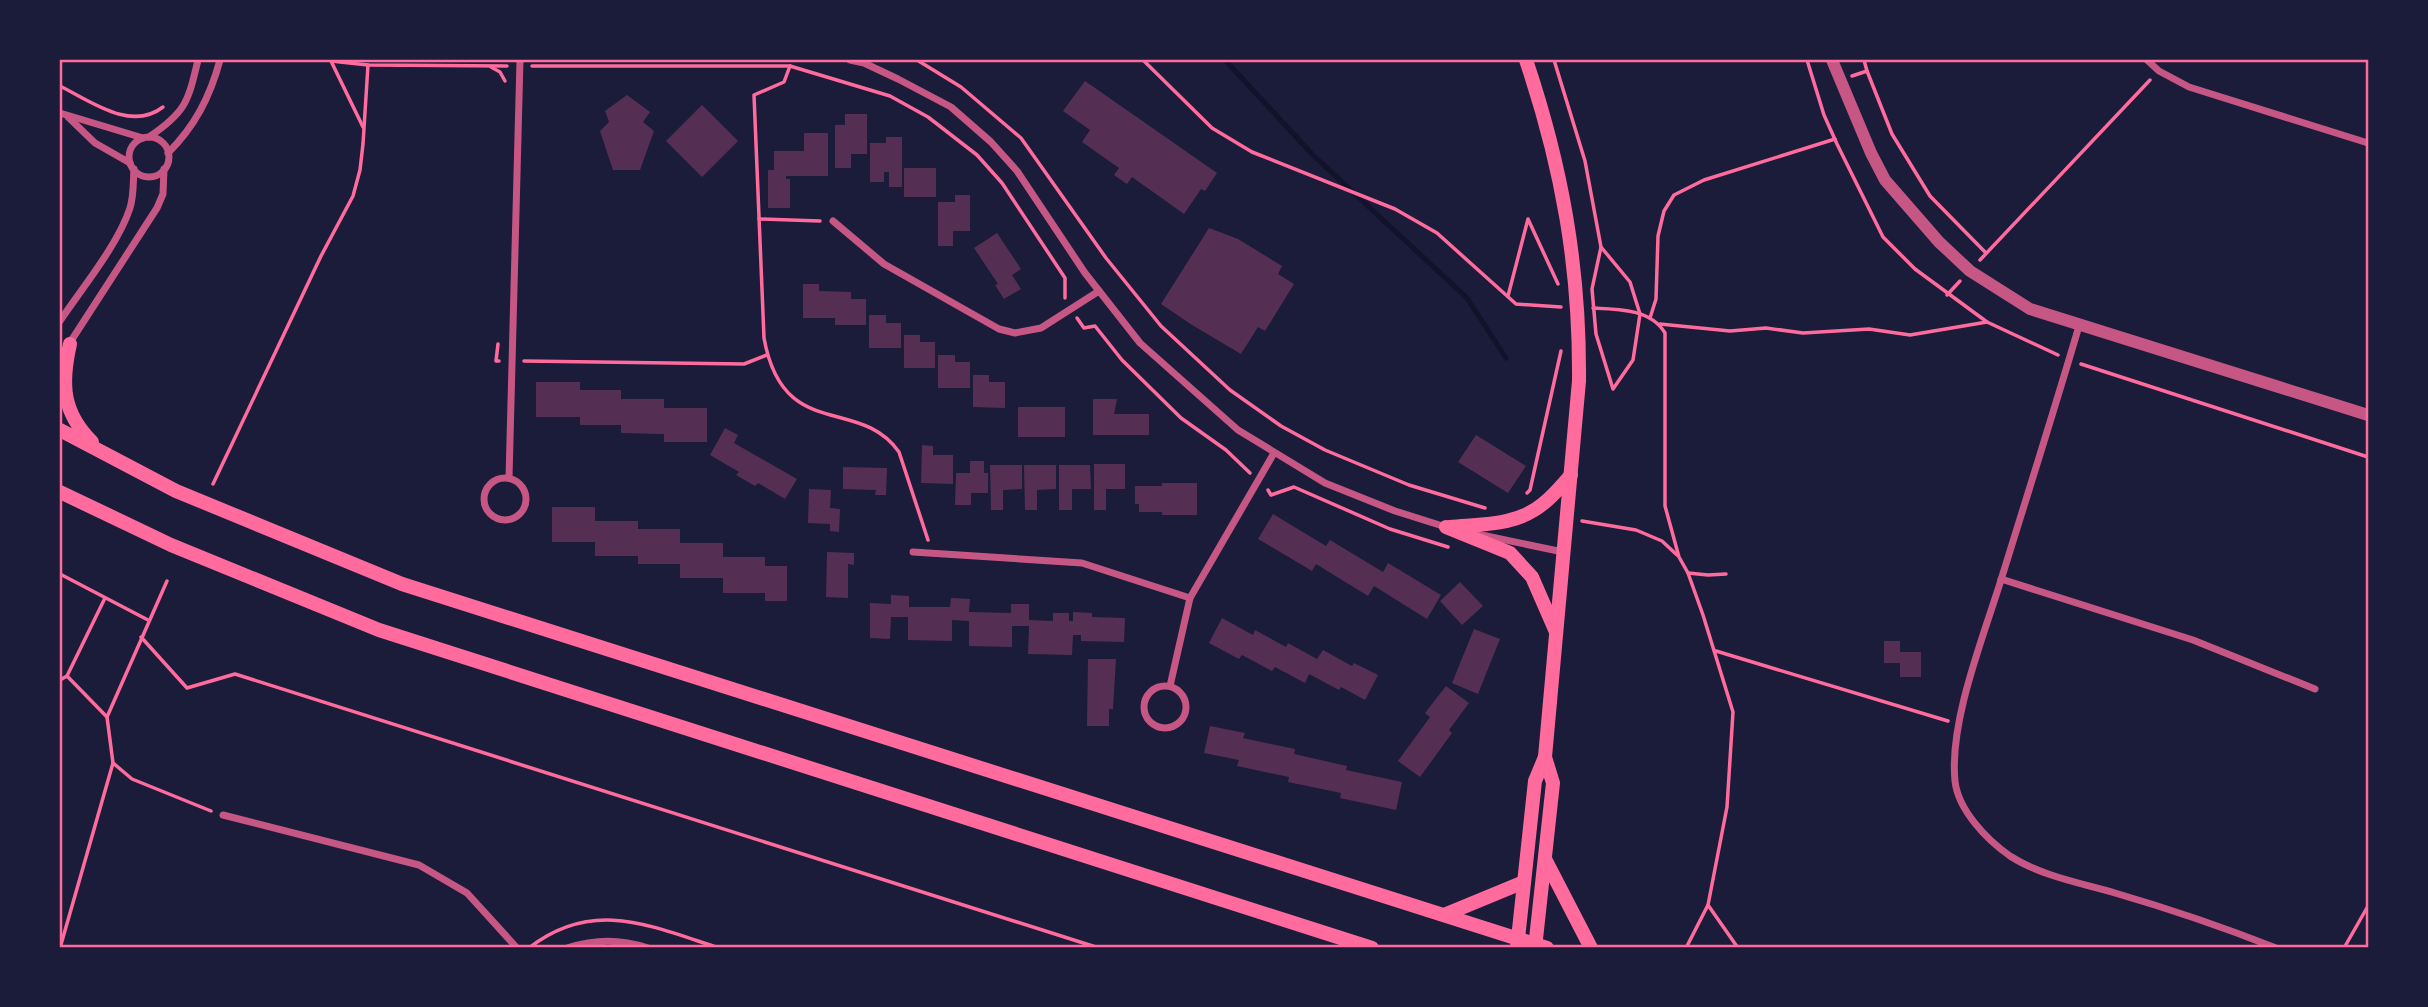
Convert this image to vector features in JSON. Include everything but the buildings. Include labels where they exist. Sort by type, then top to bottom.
[{"type":"main road","points":[[1517,943],[1535,781],[1545,757],[1579,381],[1580,325],[1567,209],[1553,147],[1526,60]]},
{"type":"main road","points":[[69,344],[64,381],[69,413],[80,430],[103,453]]},
{"type":"main road","points":[[60,430],[176,491],[402,584],[1444,915],[1517,943],[1539,946],[1553,783],[1545,757]]},
{"type":"main road","points":[[1446,527],[1503,523],[1523,517],[1544,503],[1571,475]]},
{"type":"main road","points":[[62,493],[171,545],[379,630],[1372,947]]},
{"type":"main road","points":[[1446,527],[1510,553],[1532,578],[1557,633]]},
{"type":"main road","points":[[1545,859],[1591,947]]},
{"type":"main road","points":[[1444,915],[1524,882]]},
{"type":"street","points":[[60,321],[123,223],[131,201],[130,151],[133,145],[170,123],[186,104],[198,60]]},
{"type":"street","points":[[60,358],[157,208],[163,194],[168,153],[199,117],[220,60]]},
{"type":"street","points":[[850,60],[864,63],[951,107],[991,142],[1017,171],[1098,291],[1140,343],[1229,422],[1325,483],[1395,511],[1446,527],[1563,552]]},
{"type":"street","points":[[1832,60],[1885,180],[1939,242],[1970,271],[2029,309],[2368,415]]},
{"type":"street","points":[[2147,60],[2159,71],[2189,87],[2368,143]]},
{"type":"street","points":[[509,478],[520,63]]},
{"type":"street","points":[[63,115],[146,137],[164,144],[168,153]]},
{"type":"street","points":[[63,115],[95,143],[132,166],[138,173],[149,176],[164,169]]},
{"type":"street","points":[[832,221],[884,264],[999,329],[1015,333],[1041,328],[1098,291]]},
{"type":"street","points":[[2079,326],[1958,724],[1954,749],[1955,784],[1966,810],[1983,833],[2011,857],[2051,875],[2201,919],[2276,947]]},
{"type":"street","points":[[1170,686],[1190,598],[1275,453]]},
{"type":"street","points":[[509,478],[525,489],[527,498],[525,508],[519,515],[511,520],[501,520],[486,509],[484,500],[491,482],[509,478]]},
{"type":"street","points":[[913,552],[1082,563],[1190,598]]},
{"type":"street","points":[[2001,579],[2193,640],[2315,689]]},
{"type":"street","points":[[1160,686],[1170,686],[1182,694],[1186,713],[1182,722],[1164,729],[1154,726],[1147,718],[1145,699],[1151,691],[1160,686]]},
{"type":"street","points":[[223,816],[419,865],[467,893],[517,947]]},
{"type":"street","points":[[567,947],[597,940],[624,940],[648,947]]},
{"type":"path","points":[[331,60],[368,65],[491,67],[500,72],[508,90]]},
{"type":"path","points":[[331,60],[365,129]]},
{"type":"path","points":[[917,60],[961,87],[1021,138],[1106,258],[1161,326],[1230,390],[1281,426],[1325,450],[1409,485],[1486,508]]},
{"type":"path","points":[[1143,60],[1212,128],[1252,152],[1406,215],[1437,233],[1516,304],[1567,307]]},
{"type":"path","points":[[1554,60],[1585,160],[1601,247],[1592,289]]},
{"type":"path","points":[[1807,60],[1835,139],[1883,237],[1915,269],[1947,295],[1987,322],[2069,360],[2368,457]]},
{"type":"path","points":[[1864,60],[1892,134],[1930,196],[1986,253]]},
{"type":"path","points":[[479,66],[520,63],[790,66],[784,82],[754,95],[764,338],[767,355],[784,388],[806,408],[870,428],[891,441],[899,452],[932,553]]},
{"type":"path","points":[[213,484],[321,256],[353,196],[360,170],[365,129],[368,65]]},
{"type":"path","points":[[1839,80],[1867,71]]},
{"type":"path","points":[[1947,295],[2159,71]]},
{"type":"path","points":[[60,86],[108,110],[129,117],[144,117],[167,104]]},
{"type":"path","points":[[1650,318],[1656,299],[1658,236],[1664,211],[1674,195],[1704,180],[1835,139]]},
{"type":"path","points":[[759,219],[832,221]]},
{"type":"path","points":[[1508,296],[1528,219],[1559,287]]},
{"type":"path","points":[[1595,334],[1613,389],[1633,360],[1640,314],[1630,282],[1601,247]]},
{"type":"path","points":[[1593,308],[1619,309],[1640,314],[1660,324],[1730,331],[1766,328],[1803,333],[1870,329],[1910,335],[1987,322]]},
{"type":"path","points":[[1660,324],[1665,333],[1665,506],[1679,557],[1688,573],[1716,651],[1733,712],[1727,807],[1708,905],[1686,947]]},
{"type":"path","points":[[499,336],[496,361],[744,364],[767,355]]},
{"type":"path","points":[[1524,495],[1530,491],[1562,348]]},
{"type":"path","points":[[1592,522],[1636,530],[1662,541],[1679,557]]},
{"type":"path","points":[[1688,573],[1727,574]]},
{"type":"path","points":[[60,574],[148,621]]},
{"type":"path","points":[[60,947],[113,763],[107,717],[167,581]]},
{"type":"path","points":[[60,680],[67,676],[105,598]]},
{"type":"path","points":[[141,637],[187,688],[235,674],[1099,947]]},
{"type":"path","points":[[1716,651],[1958,724]]},
{"type":"path","points":[[67,676],[107,717]]},
{"type":"path","points":[[113,763],[132,779],[223,816]]},
{"type":"path","points":[[1708,905],[1738,947]]},
{"type":"path","points":[[2344,947],[2368,906]]},
{"type":"waterway","points":[[1225,60],[1313,155],[1467,298],[1506,358]]}]
